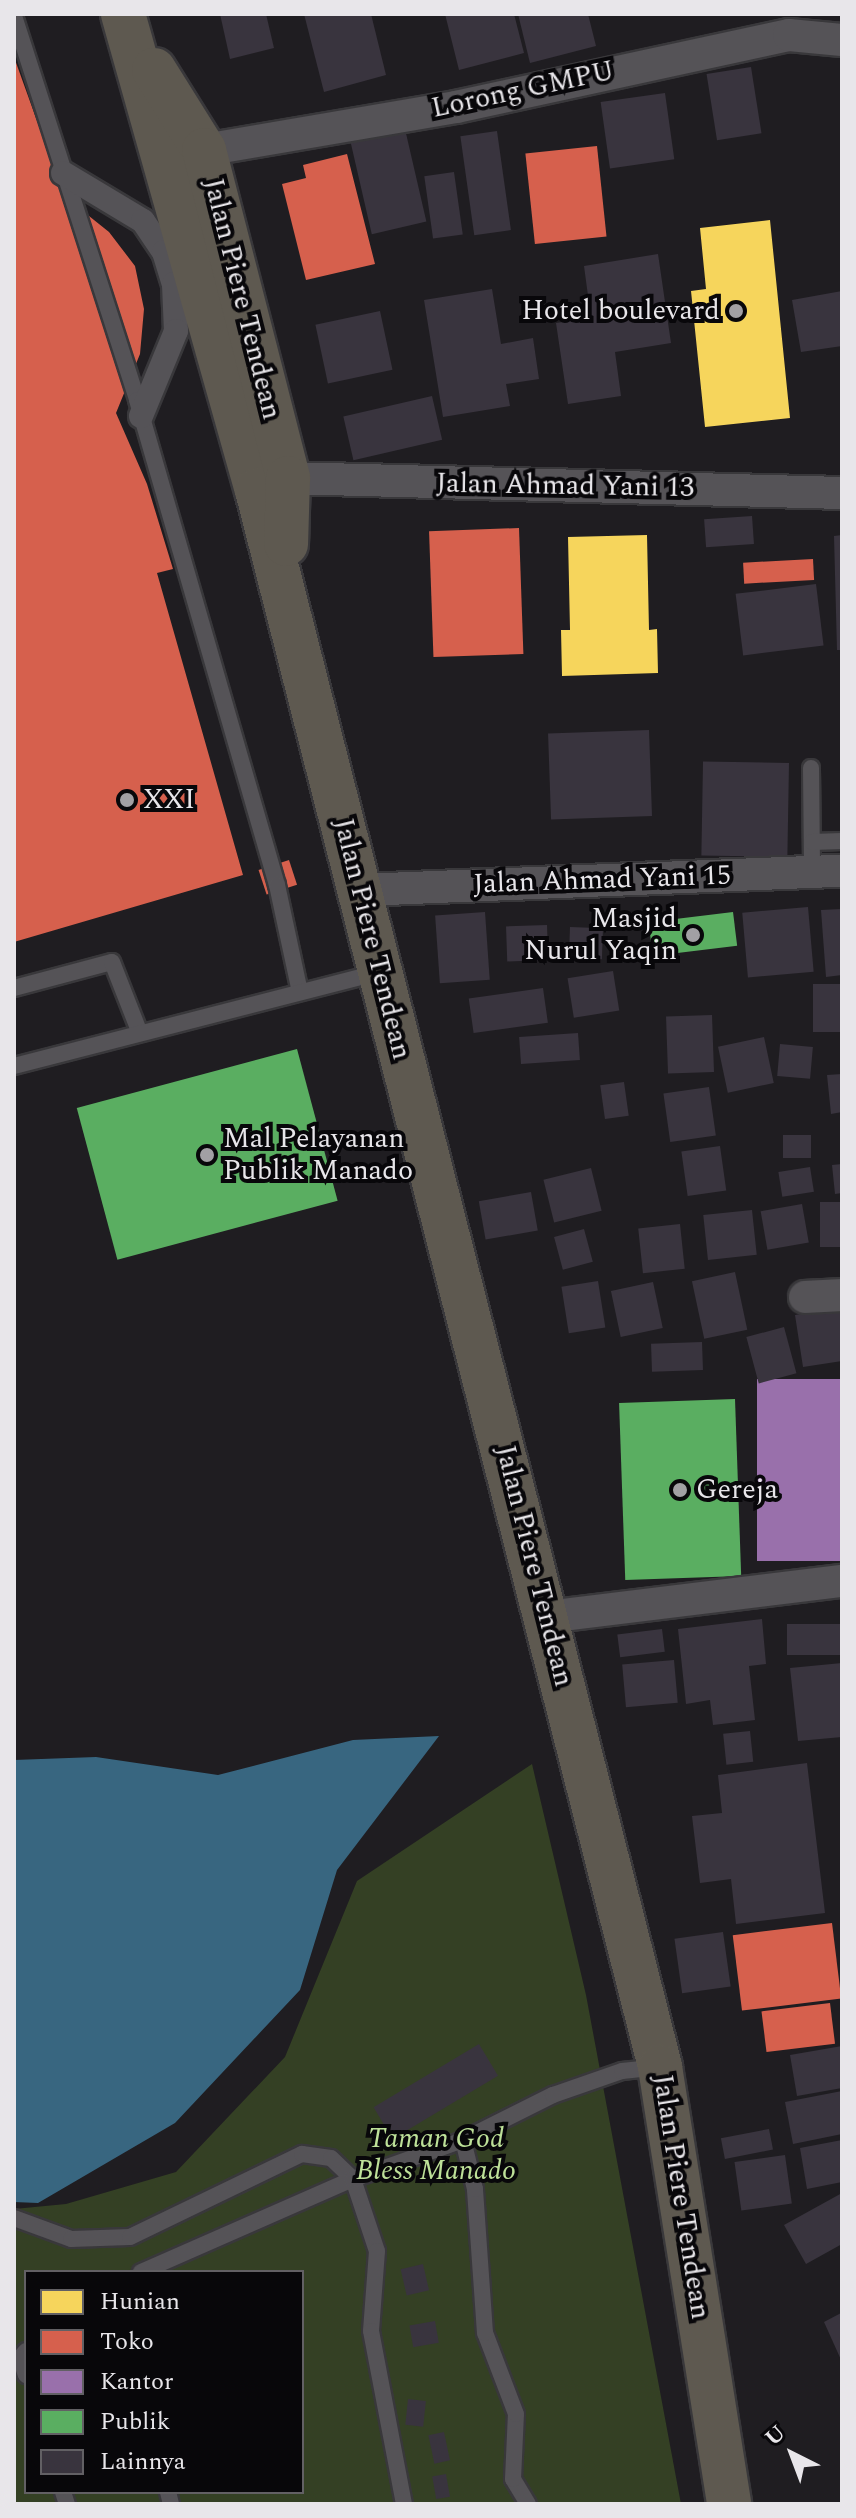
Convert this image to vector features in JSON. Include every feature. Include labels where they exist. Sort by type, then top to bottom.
[{"type":"highway","points":[[126,21],[179,162]]},
{"type":"highway","name":"Jalan Piere Tendean","points":[[179,162],[223,361],[293,638],[361,890],[547,1617],[729,2504]]},
{"type":"highway","name":"Jalan Piere Tendean","points":[[179,162],[288,478],[285,525],[293,638]]},
{"type":"street","name":"Lorong GMPU","points":[[179,162],[456,107],[783,24],[842,40]]},
{"type":"street","points":[[143,221],[179,162]]},
{"type":"street","points":[[63,173],[143,221],[164,252],[174,284],[176,331],[141,416]]},
{"type":"street","points":[[176,331],[223,361]]},
{"type":"street","name":"Jalan Ahmad Yani 13","points":[[288,478],[842,493]]},
{"type":"street","name":"Jalan Ahmad Yani 15","points":[[361,890],[822,862]]},
{"type":"street","points":[[805,1297],[842,1295]]},
{"type":"street","points":[[547,1617],[842,1581]]},
{"type":"lane","points":[[14,16],[141,416],[277,885],[300,992]]},
{"type":"lane","points":[[811,768],[822,862]]},
{"type":"lane","points":[[822,862],[842,841]]},
{"type":"lane","points":[[14,988],[112,962],[139,1031]]},
{"type":"lane","points":[[14,1066],[139,1031],[380,972]]},
{"type":"lane","points":[[146,2270],[353,2179],[463,2140],[553,2095],[641,2069]]},
{"type":"lane","points":[[463,2140],[475,2189],[485,2333],[516,2414],[513,2479],[528,2504]]},
{"type":"lane","points":[[14,2218],[71,2239],[130,2237],[302,2154],[331,2158],[353,2179],[377,2251],[371,2331],[404,2504]]},
{"type":"green space","name":"Taman God Bless Manado","points":[[532,1764],[586,1995],[681,2504],[14,2504],[14,2209],[66,2204],[176,2172],[285,2057],[357,1881]]},
{"type":"water","points":[[439,1736],[337,1870],[300,1990],[175,2123],[38,2203],[14,2202],[14,1760],[96,1757],[218,1775],[353,1740]]},
{"type":"building: Hunian","name":"Hotel boulevard","points":[[770,220],[790,418],[705,427],[691,291],[706,289],[700,228]]},
{"type":"building: Hunian","points":[[647,535],[649,630],[657,629],[658,673],[562,676],[561,630],[570,630],[568,537]]},
{"type":"building: Hunian","points":[[14,881],[29,932],[14,936]]},
{"type":"building: Toko","points":[[14,57],[64,196],[109,232],[135,266],[144,309],[140,354],[116,413],[147,484],[173,569],[157,573],[243,875],[14,942]]},
{"type":"building: Toko","points":[[597,146],[607,237],[535,244],[525,154]]},
{"type":"building: Toko","points":[[347,154],[375,264],[306,280],[282,184],[306,178],[303,165]]},
{"type":"building: Toko","points":[[519,528],[523,654],[433,657],[429,531]]},
{"type":"building: Toko","points":[[813,559],[814,580],[744,584],[743,563]]},
{"type":"building: Toko","points":[[289,860],[297,885],[267,895],[259,870]]},
{"type":"building: Toko","points":[[832,1923],[841,1998],[742,2011],[733,1935]]},
{"type":"building: Toko","points":[[830,2003],[835,2044],[767,2052],[762,2011]]},
{"type":"building: Kantor","points":[[757,1379],[842,1379],[842,1561],[757,1561]]},
{"type":"building: Publik","name":"Masjid Nurul Yaqin","points":[[733,912],[737,946],[653,956],[649,922]]},
{"type":"building: Publik","name":"Mal Pelayanan Publik Manado","points":[[297,1049],[338,1201],[117,1260],[77,1108]]},
{"type":"building: Publik","name":"Gereja","points":[[735,1399],[741,1576],[625,1580],[619,1403]]},
{"type":"building: Lainnya","points":[[220,14],[266,14],[274,48],[230,59]]},
{"type":"building: Lainnya","points":[[304,14],[371,14],[386,75],[324,92]]},
{"type":"building: Lainnya","points":[[445,14],[514,14],[524,53],[459,70]]},
{"type":"building: Lainnya","points":[[518,14],[588,14],[596,46],[530,63]]},
{"type":"building: Lainnya","points":[[751,67],[761,133],[717,140],[707,74]]},
{"type":"building: Lainnya","points":[[665,93],[674,159],[610,168],[601,102]]},
{"type":"building: Lainnya","points":[[405,129],[426,222],[372,234],[350,142]]},
{"type":"building: Lainnya","points":[[497,131],[511,230],[474,235],[460,136]]},
{"type":"building: Lainnya","points":[[454,172],[463,234],[433,239],[424,176]]},
{"type":"building: Lainnya","points":[[658,254],[671,343],[615,352],[621,396],[568,404],[556,323],[591,318],[584,266]]},
{"type":"building: Lainnya","points":[[492,289],[501,344],[533,338],[539,379],[506,384],[510,406],[443,417],[424,300]]},
{"type":"building: Lainnya","points":[[842,291],[842,346],[801,352],[792,300]]},
{"type":"building: Lainnya","points":[[380,311],[392,370],[328,383],[315,325]]},
{"type":"building: Lainnya","points":[[432,396],[442,440],[353,460],[343,416]]},
{"type":"building: Lainnya","points":[[752,516],[754,544],[706,547],[704,519]]},
{"type":"building: Lainnya","points":[[842,535],[842,650],[837,650],[834,536]]},
{"type":"building: Lainnya","points":[[816,584],[824,646],[743,655],[736,594]]},
{"type":"building: Lainnya","points":[[649,730],[652,816],[551,819],[548,734]]},
{"type":"building: Lainnya","points":[[703,761],[789,763],[787,857],[701,855]]},
{"type":"building: Lainnya","points":[[808,907],[814,972],[748,978],[742,913]]},
{"type":"building: Lainnya","points":[[842,909],[842,975],[826,977],[821,910]]},
{"type":"building: Lainnya","points":[[485,912],[490,980],[440,983],[435,915]]},
{"type":"building: Lainnya","points":[[547,925],[548,960],[507,961],[506,926]]},
{"type":"building: Lainnya","points":[[570,927],[603,928],[602,959],[569,958]]},
{"type":"building: Lainnya","points":[[613,971],[619,1011],[574,1018],[568,978]]},
{"type":"building: Lainnya","points":[[813,984],[842,984],[842,1032],[813,1032]]},
{"type":"building: Lainnya","points":[[543,988],[548,1023],[474,1033],[469,998]]},
{"type":"building: Lainnya","points":[[712,1015],[714,1072],[668,1074],[666,1017]]},
{"type":"building: Lainnya","points":[[578,1033],[580,1060],[521,1064],[519,1037]]},
{"type":"building: Lainnya","points":[[764,1037],[774,1083],[728,1093],[718,1047]]},
{"type":"building: Lainnya","points":[[780,1044],[813,1047],[810,1079],[777,1076]]},
{"type":"building: Lainnya","points":[[842,1074],[842,1112],[831,1114],[827,1075]]},
{"type":"building: Lainnya","points":[[624,1082],[629,1116],[605,1119],[600,1085]]},
{"type":"building: Lainnya","points":[[709,1087],[716,1136],[670,1142],[663,1093]]},
{"type":"building: Lainnya","points":[[783,1135],[811,1135],[811,1158],[783,1158]]},
{"type":"building: Lainnya","points":[[720,1146],[726,1191],[688,1196],[681,1151]]},
{"type":"building: Lainnya","points":[[842,1164],[842,1193],[835,1194],[832,1165]]},
{"type":"building: Lainnya","points":[[810,1167],[814,1192],[782,1197],[778,1172]]},
{"type":"building: Lainnya","points":[[591,1168],[602,1211],[554,1223],[543,1180]]},
{"type":"building: Lainnya","points":[[531,1192],[538,1230],[486,1240],[479,1201]]},
{"type":"building: Lainnya","points":[[820,1202],[842,1202],[842,1247],[820,1247]]},
{"type":"building: Lainnya","points":[[802,1204],[809,1242],[767,1250],[761,1211]]},
{"type":"building: Lainnya","points":[[752,1210],[757,1255],[708,1260],[703,1215]]},
{"type":"building: Lainnya","points":[[680,1224],[685,1269],[643,1273],[638,1228]]},
{"type":"building: Lainnya","points":[[584,1229],[593,1262],[563,1270],[554,1237]]},
{"type":"building: Lainnya","points":[[735,1272],[747,1330],[704,1339],[692,1281]]},
{"type":"building: Lainnya","points":[[598,1281],[605,1327],[569,1333],[561,1287]]},
{"type":"building: Lainnya","points":[[653,1282],[663,1328],[621,1337],[611,1291]]},
{"type":"building: Lainnya","points":[[842,1308],[842,1361],[803,1367],[795,1315]]},
{"type":"building: Lainnya","points":[[784,1327],[796,1373],[759,1383],[746,1337]]},
{"type":"building: Lainnya","points":[[702,1342],[703,1370],[652,1372],[651,1344]]},
{"type":"building: Lainnya","points":[[762,1619],[766,1664],[749,1666],[755,1720],[713,1725],[710,1700],[686,1704],[678,1629]]},
{"type":"building: Lainnya","points":[[787,1624],[842,1624],[842,1655],[787,1655]]},
{"type":"building: Lainnya","points":[[662,1629],[665,1652],[620,1657],[617,1634]]},
{"type":"building: Lainnya","points":[[674,1660],[678,1703],[626,1707],[622,1665]]},
{"type":"building: Lainnya","points":[[842,1663],[842,1737],[798,1741],[790,1668]]},
{"type":"building: Lainnya","points":[[750,1731],[753,1762],[726,1765],[723,1734]]},
{"type":"building: Lainnya","points":[[807,1763],[825,1913],[736,1924],[731,1879],[700,1883],[692,1816],[722,1813],[718,1775]]},
{"type":"building: Lainnya","points":[[723,1932],[731,1986],[682,1993],[674,1939]]},
{"type":"building: Lainnya","points":[[479,2044],[498,2076],[393,2139],[374,2107]]},
{"type":"building: Lainnya","points":[[842,2046],[842,2088],[797,2096],[790,2055]]},
{"type":"building: Lainnya","points":[[842,2091],[842,2134],[793,2144],[785,2102]]},
{"type":"building: Lainnya","points":[[769,2129],[773,2150],[725,2159],[721,2138]]},
{"type":"building: Lainnya","points":[[842,2140],[842,2182],[807,2189],[800,2148]]},
{"type":"building: Lainnya","points":[[785,2155],[792,2204],[741,2211],[734,2162]]},
{"type":"building: Lainnya","points":[[842,2193],[842,2244],[806,2264],[784,2225]]},
{"type":"building: Lainnya","points":[[423,2264],[429,2290],[407,2295],[401,2269]]},
{"type":"building: Lainnya","points":[[842,2315],[842,2362],[824,2322]]},
{"type":"building: Lainnya","points":[[435,2321],[439,2343],[413,2347],[409,2326]]},
{"type":"building: Lainnya","points":[[408,2399],[426,2401],[423,2427],[405,2425]]},
{"type":"building: Lainnya","points":[[444,2432],[450,2460],[434,2464],[428,2435]]},
{"type":"building: Lainnya","points":[[446,2474],[450,2497],[436,2499],[432,2476]]},
{"type":"place","name":"Hotel boulevard","points":[[736,311]]},
{"type":"place","name":"XXI","points":[[127,800]]},
{"type":"place","name":"Masjid Nurul Yaqin","points":[[693,935]]},
{"type":"place","name":"Mal Pelayanan Publik Manado","points":[[207,1155]]},
{"type":"place","name":"Gereja","points":[[680,1490]]}]
